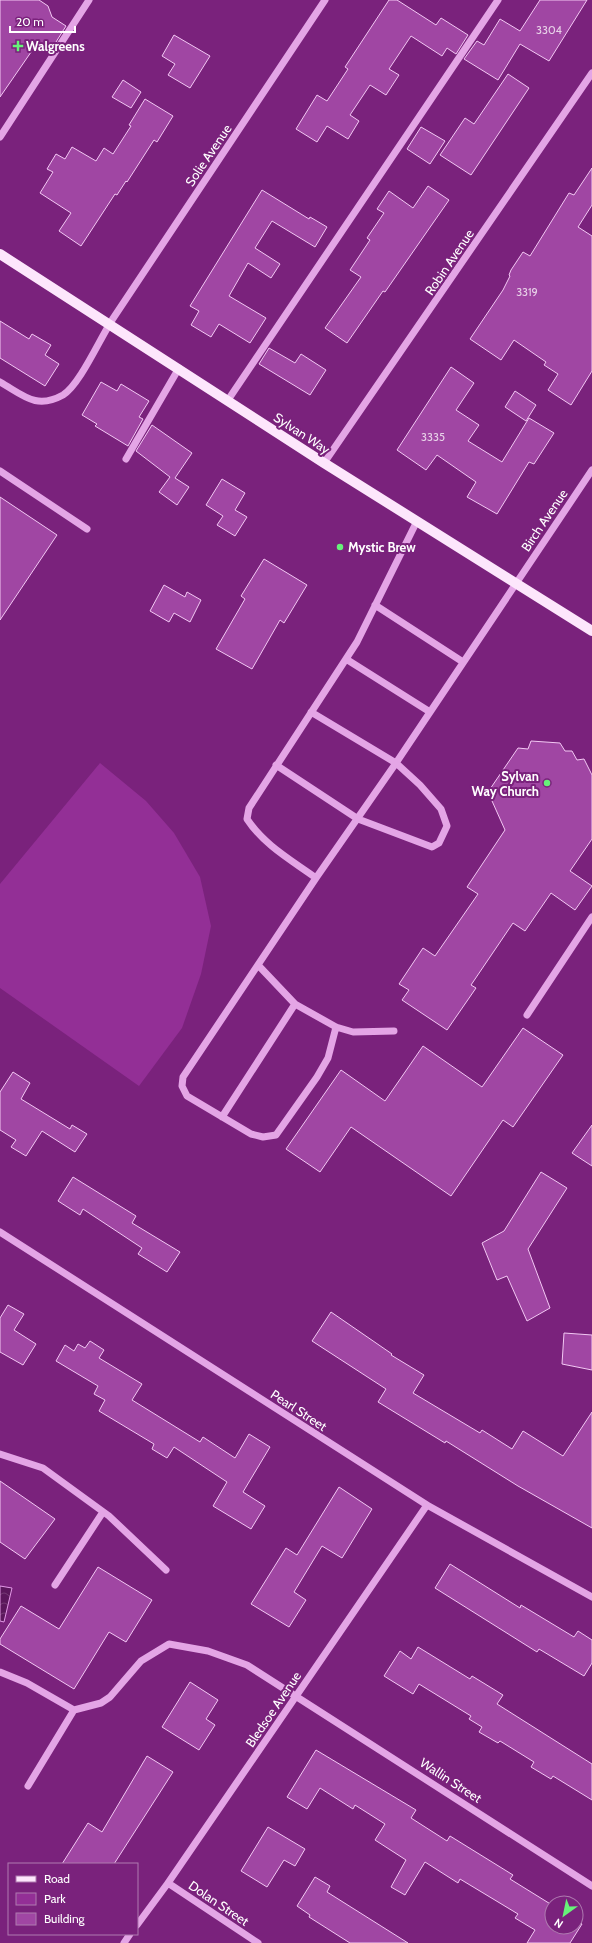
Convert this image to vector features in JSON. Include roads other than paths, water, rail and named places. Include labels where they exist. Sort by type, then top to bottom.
[{"type":"main road","name":"Sylvan Way","points":[[0,254],[110,323],[324,463],[592,631]]},
{"type":"street","points":[[0,137],[89,0]]},
{"type":"street","name":"Solie Avenue","points":[[0,382],[33,401],[47,402],[64,395],[73,386],[110,323],[325,0]]},
{"type":"street","points":[[228,400],[498,0]]},
{"type":"street","name":"Robin Avenue","points":[[324,463],[592,73]]},
{"type":"street","points":[[126,459],[179,368]]},
{"type":"street","name":"Birch Avenue","points":[[336,1027],[328,1058],[317,1077],[276,1135],[263,1137],[251,1134],[187,1096],[182,1086],[183,1077],[592,470]]},
{"type":"street","points":[[0,471],[87,529]]},
{"type":"street","points":[[316,878],[270,846],[247,819],[249,808],[357,642],[417,521]]},
{"type":"street","points":[[375,606],[463,662]]},
{"type":"street","points":[[346,659],[430,712]]},
{"type":"street","points":[[276,765],[358,819],[432,847],[439,843],[447,826],[441,809],[420,786],[396,762],[312,712]]},
{"type":"street","points":[[527,1015],[592,918]]},
{"type":"street","points":[[258,965],[295,1004],[336,1027],[353,1032],[394,1031]]},
{"type":"street","points":[[222,1117],[295,1004]]},
{"type":"street","name":"Pearl Street","points":[[0,1232],[427,1506],[592,1597]]},
{"type":"street","points":[[0,1454],[43,1468],[103,1512],[166,1570]]},
{"type":"street","name":"Bledsoe Avenue","points":[[138,1924],[168,1883],[427,1506]]},
{"type":"street","points":[[55,1585],[103,1512]]},
{"type":"street","name":"Wallin Street","points":[[74,1710],[101,1703],[110,1697],[141,1661],[169,1644],[208,1651],[247,1665],[592,1886]]},
{"type":"street","points":[[0,1672],[27,1683],[74,1710],[28,1786]]},
{"type":"street","name":"Dolan Street","points":[[168,1883],[258,1943]]},
{"type":"water","points":[[0,1586],[12,1588],[4,1622],[0,1621]]},
{"type":"place","name":"Walgreens","points":[[18,46]]},
{"type":"place","name":"Mystic Brew","points":[[340,547]]},
{"type":"place","name":"Sylvan Way Church","points":[[547,783]]}]
